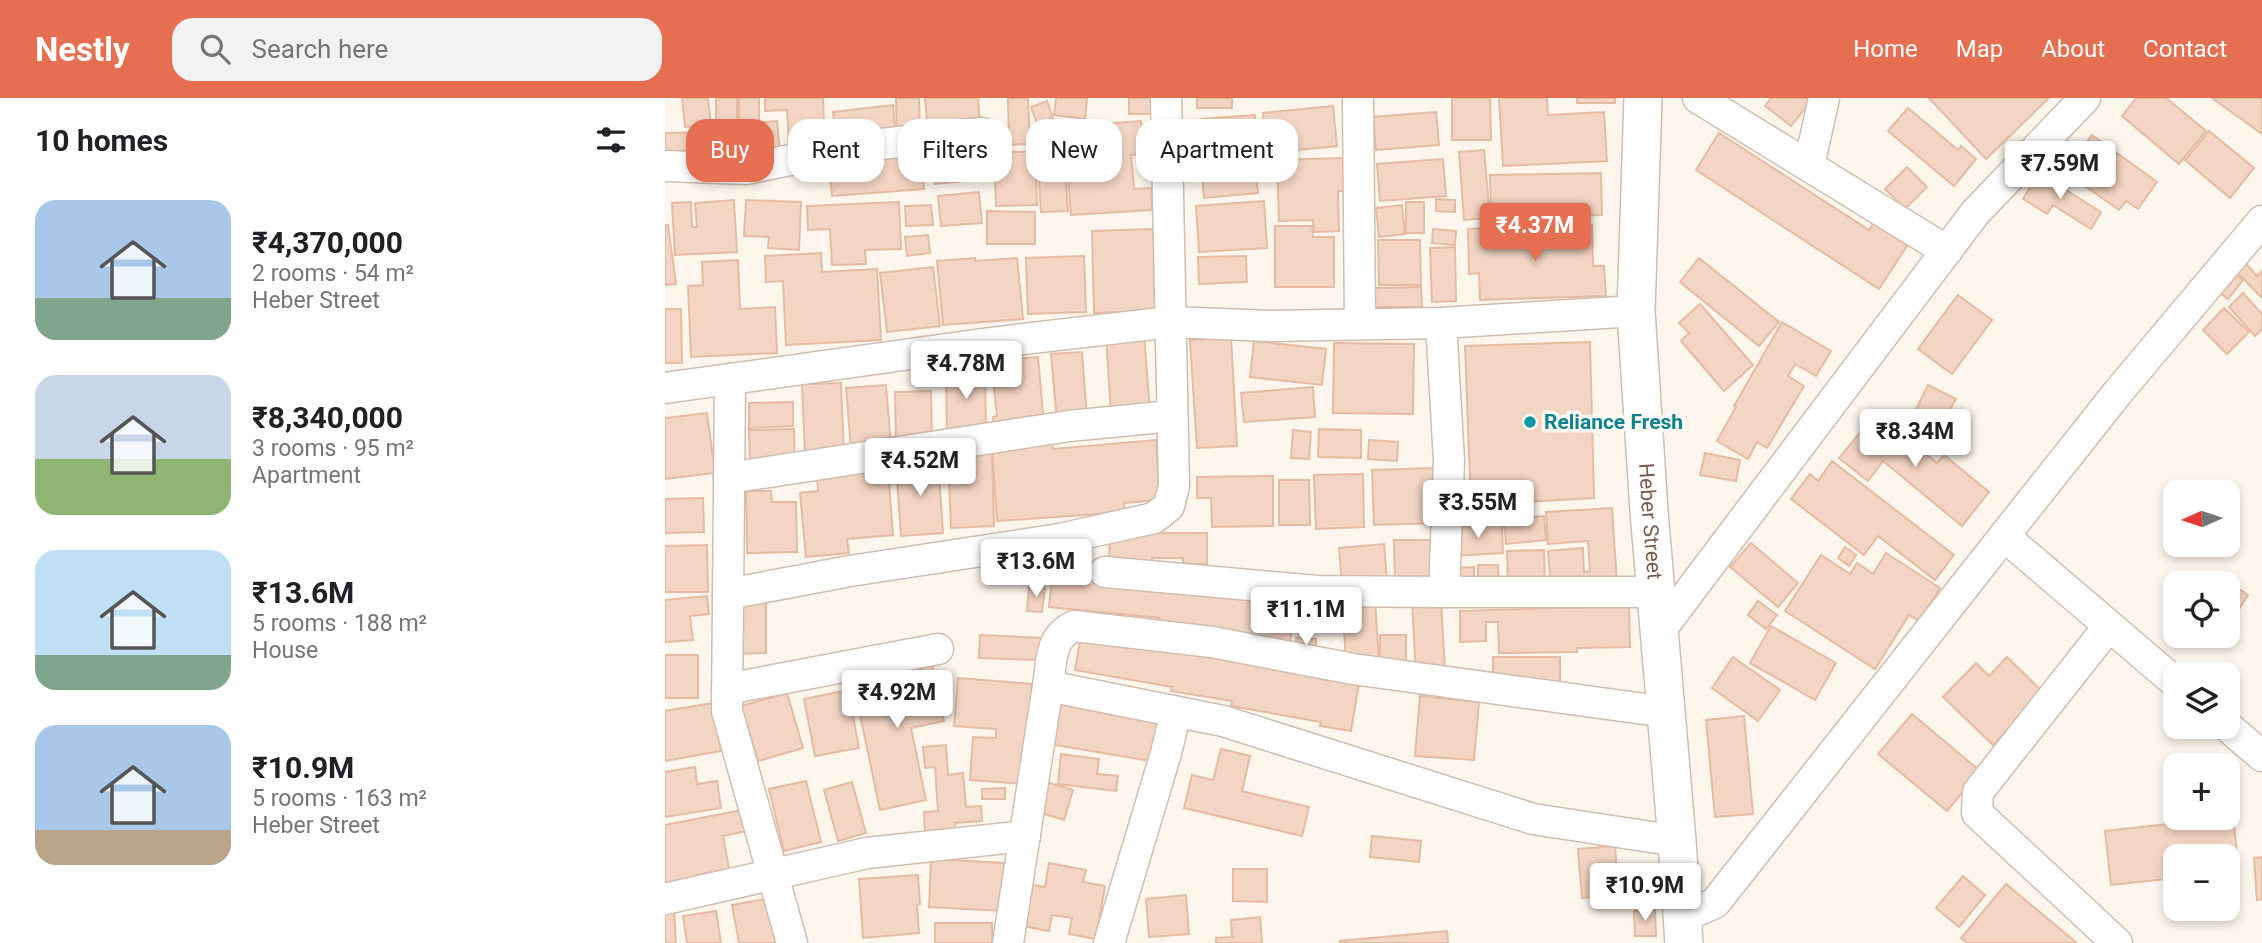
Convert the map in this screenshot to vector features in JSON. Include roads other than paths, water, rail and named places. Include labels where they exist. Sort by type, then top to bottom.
[{"type":"street","points":[[728,594],[850,571],[1060,539],[1154,518],[1169,506],[1174,485],[1166,98]]},
{"type":"street","points":[[1358,98],[1360,324]]},
{"type":"street","name":"Heber Street","points":[[1643,98],[1636,311],[1683,930]]},
{"type":"street","points":[[1698,98],[1947,251]]},
{"type":"street","points":[[1809,166],[1824,98]]},
{"type":"street","points":[[1659,632],[1975,213],[2085,98]]},
{"type":"street","points":[[665,166],[746,169],[854,147],[898,142]]},
{"type":"street","points":[[1683,930],[1715,902],[2119,391],[2262,221]]},
{"type":"street","points":[[665,388],[990,342],[1170,322],[1271,327],[1441,323],[1636,311]]},
{"type":"street","points":[[1441,323],[1449,461],[1444,592]]},
{"type":"street","points":[[730,379],[727,711],[792,943]]},
{"type":"street","points":[[729,478],[1069,426],[1172,416]]},
{"type":"street","points":[[2004,536],[2163,672]]},
{"type":"street","points":[[1105,572],[1317,591],[1656,592]]},
{"type":"street","points":[[1007,943],[1054,647],[1061,632],[1074,625],[1212,642],[1353,669],[1666,712]]},
{"type":"street","points":[[2109,626],[1978,792],[1977,813],[2117,943]]},
{"type":"street","points":[[727,689],[938,649]]},
{"type":"street","points":[[1048,686],[1223,721],[1533,819],[1677,841]]},
{"type":"street","points":[[1109,943],[1176,712]]},
{"type":"street","points":[[2240,737],[2262,756]]},
{"type":"street","points":[[665,899],[867,853],[1025,836]]},
{"type":"place","name":"Reliance Fresh","points":[[1530,422]]}]
